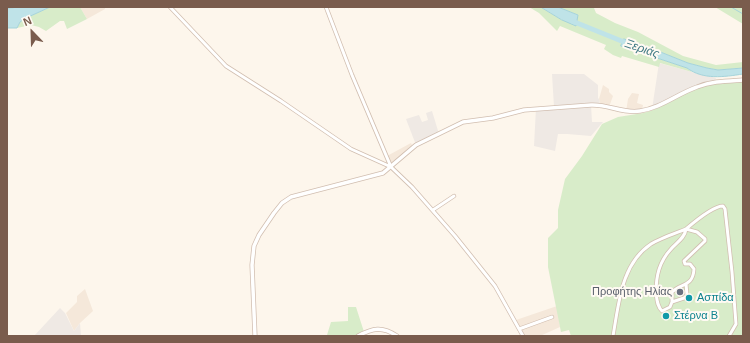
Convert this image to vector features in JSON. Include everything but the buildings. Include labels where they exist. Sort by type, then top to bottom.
[{"type":"street","points":[[170,7],[226,66],[281,101],[351,149],[391,167],[412,186],[496,286],[523,336]]},
{"type":"street","points":[[326,7],[352,75],[391,167]]},
{"type":"street","points":[[255,336],[252,265],[253,250],[259,235],[284,201],[294,196],[380,174],[391,167],[416,145],[463,122],[493,118],[524,110],[591,104],[600,104],[624,111],[637,112],[661,105],[702,85],[743,80]]},
{"type":"street","points":[[433,210],[454,196]]},
{"type":"street","points":[[614,336],[621,295],[626,276],[631,265],[645,249],[653,243],[686,229],[699,218],[718,207],[723,206],[725,209],[732,272],[736,324],[729,336]]},
{"type":"street","points":[[686,229],[697,232],[706,238],[705,241],[684,261],[685,264],[690,264],[694,269],[692,278],[686,284],[676,288],[672,292],[672,302],[670,307],[662,311],[657,302],[656,279],[658,270],[669,251],[684,235],[686,229]]},
{"type":"street","points":[[672,302],[684,298],[687,295],[686,284]]},
{"type":"street","points":[[519,329],[552,317]]},
{"type":"street","points":[[358,336],[375,329],[382,329],[388,330],[397,336]]},
{"type":"shaded area","points":[[80,7],[105,7],[105,9],[87,19]]},
{"type":"shaded area","points":[[659,63],[716,78],[714,83],[708,84],[652,109]]},
{"type":"shaded area","points":[[552,74],[584,74],[598,85],[598,98],[600,105],[591,105],[592,122],[603,122],[591,136],[558,134],[555,151],[534,146],[536,108],[554,107]]},
{"type":"shaded area","points":[[603,85],[609,89],[609,92],[613,96],[609,107],[600,105],[599,99]]},
{"type":"shaded area","points":[[632,93],[639,94],[637,103],[643,105],[642,111],[626,112],[628,99]]},
{"type":"shaded area","points":[[432,111],[439,134],[416,145],[406,119],[419,115],[422,122],[428,120],[426,113]]},
{"type":"shaded area","points":[[411,143],[413,147],[391,167],[387,156]]},
{"type":"shaded area","points":[[85,289],[93,311],[74,331],[66,313],[77,302],[77,296]]},
{"type":"shaded area","points":[[557,306],[560,327],[540,336],[525,336],[516,320]]},
{"type":"shaded area","points":[[60,308],[65,313],[74,331],[80,323],[81,336],[34,336]]},
{"type":"green space","points":[[50,7],[80,7],[87,19],[67,29],[64,21],[60,21],[46,31],[31,25],[17,28],[20,22],[24,19]]},
{"type":"green space","points":[[529,7],[541,7],[562,20],[578,15],[558,7],[594,8],[596,13],[615,23],[638,32],[683,56],[716,65],[743,62],[743,68],[718,70],[707,68],[688,63],[625,39],[621,46],[687,68],[692,72],[660,63],[659,67],[622,56],[621,58],[604,49],[606,45],[560,26],[557,31],[539,13]]},
{"type":"green space","points":[[715,7],[743,7],[743,24]]},
{"type":"green space","points":[[743,81],[743,336],[571,336],[569,330],[561,332],[548,267],[548,238],[558,228],[558,210],[565,179],[582,156],[602,124],[618,117],[653,110],[694,89],[707,85]]},
{"type":"green space","points":[[348,307],[356,307],[364,332],[354,336],[327,335],[331,322],[348,321]]},
{"type":"water","points":[[18,7],[50,7],[24,19],[20,22],[17,28],[7,28],[7,9]]},
{"type":"water","points":[[541,7],[558,7],[578,15],[576,26],[562,20]]},
{"type":"water","points":[[624,39],[688,63],[707,68],[718,70],[743,68],[743,74],[714,77],[693,72],[687,68],[621,46]]},
{"type":"waterway","points":[[731,7],[743,14]]},
{"type":"waterway","name":"Ξεριάς","points":[[572,21],[629,44]]},
{"type":"place","name":"Προφήτης Ηλίας","points":[[680,292]]},
{"type":"place","name":"Ασπίδα","points":[[689,298]]},
{"type":"place","name":"Στέρνα Β","points":[[666,316]]}]
